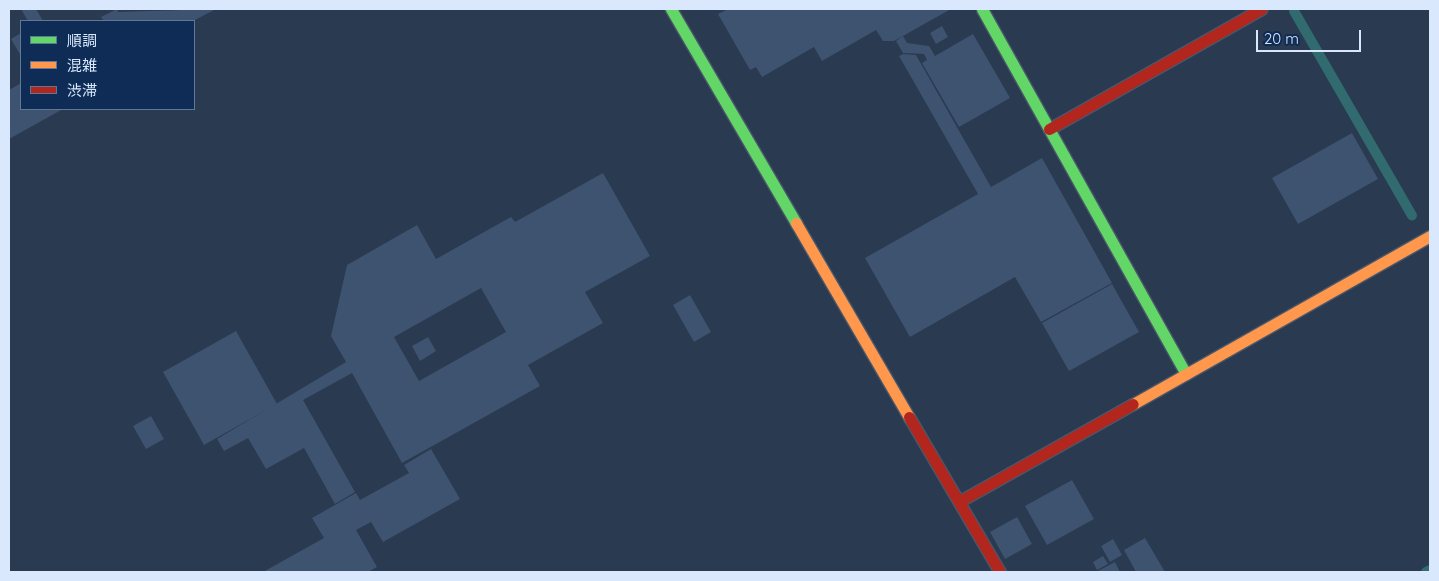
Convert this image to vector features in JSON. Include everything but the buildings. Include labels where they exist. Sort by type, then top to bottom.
[{"type":"street","points":[[672,9],[1000,572]]},
{"type":"street","points":[[982,9],[1186,374]]},
{"type":"street","points":[[1049,129],[1261,9]]},
{"type":"street","points":[[960,501],[1430,236]]},
{"type":"waterway","points":[[1294,11],[1412,215]]},
{"type":"waterway","points":[[1426,572],[1430,570]]},
{"type":"traffic: fast","points":[[671,9],[796,223]]},
{"type":"traffic: fast","points":[[982,9],[1186,374]]},
{"type":"traffic: slow","points":[[796,223],[909,417]]},
{"type":"traffic: slow","points":[[1133,404],[1430,236]]},
{"type":"traffic: jam","points":[[1049,129],[1261,9]]},
{"type":"traffic: jam","points":[[960,501],[1133,404]]},
{"type":"traffic: jam","points":[[909,417],[1000,572]]}]
